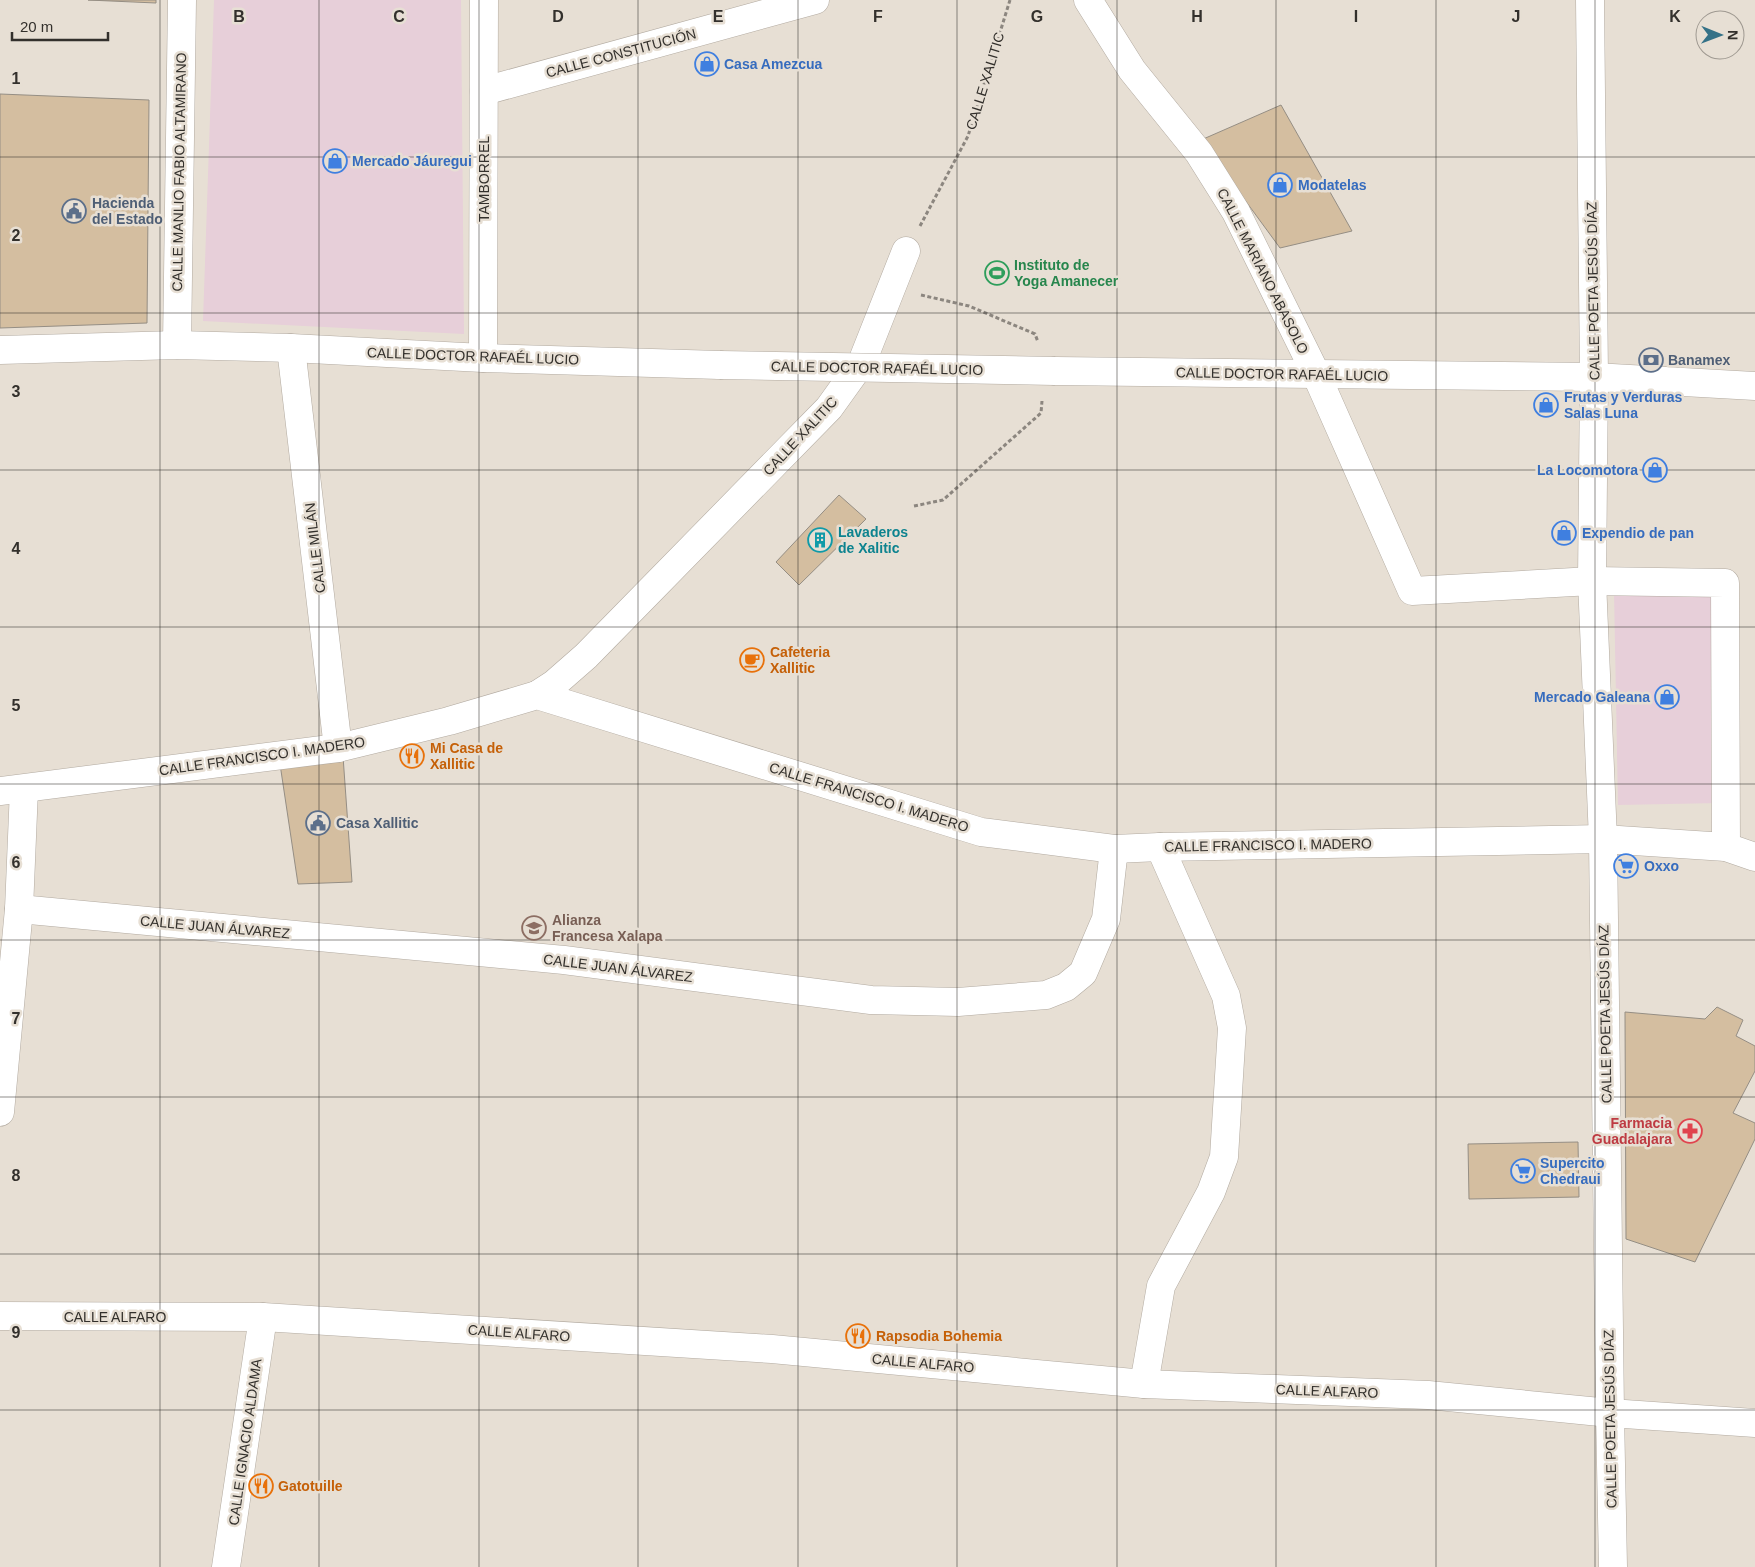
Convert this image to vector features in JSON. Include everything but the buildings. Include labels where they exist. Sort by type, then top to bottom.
[{"type":"street","name":"CALLE MANLIO FABIO ALTAMIRANO","points":[[177,345],[182,0]]},
{"type":"street","name":"TAMBORREL","points":[[483,358],[484,0]]},
{"type":"street","name":"CALLE CONSTITUCIÓN","points":[[484,90],[815,0]]},
{"type":"street","name":"CALLE MARIANO ABASOLO","points":[[1088,0],[1132,70],[1199,153],[1236,212],[1316,374],[1412,590],[1592,581]]},
{"type":"street","name":"CALLE POETA JESÚS DÍAZ","points":[[1590,0],[1594,377],[1592,581],[1603,839],[1613,1567]]},
{"type":"street","name":"CALLE XALITIC","points":[[537,695],[554,684],[586,656],[829,408],[862,362],[906,251]]},
{"type":"street","name":"CALLE DOCTOR RAFAÉL LUCIO","points":[[0,350],[177,345],[292,348],[483,358],[720,365],[1046,372],[1594,377],[1755,386]]},
{"type":"street","name":"CALLE MILÁN","points":[[292,348],[338,748]]},
{"type":"street","points":[[1592,581],[1725,583],[1726,846]]},
{"type":"street","name":"CALLE FRANCISCO I. MADERO","points":[[12,790],[338,748],[449,721],[537,695],[981,832],[1114,850],[1160,847],[1603,839],[1726,846],[1755,857]]},
{"type":"street","points":[[0,1112],[19,909],[12,790]]},
{"type":"street","points":[[1144,1384],[1161,1286],[1211,1192],[1224,1157],[1232,1028],[1226,996],[1160,847]]},
{"type":"street","name":"CALLE JUAN ÁLVAREZ","points":[[19,909],[564,960],[871,1000],[958,1002],[1046,995],[1066,987],[1083,973],[1106,919],[1114,850]]},
{"type":"street","name":"CALLE ALFARO","points":[[0,1316],[263,1318],[772,1349],[1144,1384],[1428,1395],[1755,1423]]},
{"type":"street","name":"CALLE IGNACIO ALDAMA","points":[[226,1567],[263,1318]]},
{"type":"path","name":"CALLE XALITIC","points":[[906,251],[968,136],[1010,0]]},
{"type":"path","points":[[891,288],[969,306],[1035,334],[1046,372],[1041,413],[943,500],[914,506]]},
{"type":"shaded area","name":"Mercado Jáuregui","points":[[214,0],[461,0],[464,334],[203,321]]},
{"type":"shaded area","name":"Mercado Galeana","points":[[1717,589],[1720,803],[1618,805],[1614,591]]},
{"type":"place","name":"Casa Amezcua","points":[[707,64]]},
{"type":"place","name":"Mercado Jáuregui","points":[[335,161]]},
{"type":"place","name":"Modatelas","points":[[1280,185]]},
{"type":"place","name":"Hacienda del Estado","points":[[74,211]]},
{"type":"place","name":"Instituto de Yoga Amanecer","points":[[997,273]]},
{"type":"place","name":"Banamex","points":[[1651,360]]},
{"type":"place","name":"Frutas y Verduras Salas Luna","points":[[1546,405]]},
{"type":"place","name":"La Locomotora","points":[[1655,470]]},
{"type":"place","name":"Expendio de pan","points":[[1564,533]]},
{"type":"place","name":"Lavaderos de Xalitic","points":[[820,540]]},
{"type":"place","name":"Cafeteria Xallitic","points":[[752,660]]},
{"type":"place","name":"Mercado Galeana","points":[[1667,697]]},
{"type":"place","name":"Mi Casa de Xallitic","points":[[412,756]]},
{"type":"place","name":"Casa Xallitic","points":[[318,823]]},
{"type":"place","name":"Oxxo","points":[[1626,866]]},
{"type":"place","name":"Alianza Francesa Xalapa","points":[[534,928]]},
{"type":"place","name":"Farmacia Guadalajara","points":[[1690,1131]]},
{"type":"place","name":"Supercito Chedraui","points":[[1523,1171]]},
{"type":"place","name":"Rapsodia Bohemia","points":[[858,1336]]},
{"type":"place","name":"Gatotuille","points":[[261,1486]]}]
